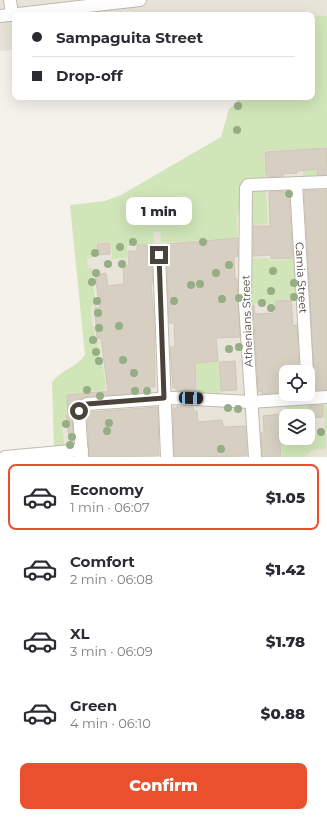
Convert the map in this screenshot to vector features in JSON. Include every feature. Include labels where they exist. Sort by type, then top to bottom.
[{"type":"street","points":[[6,16],[10,0]]},
{"type":"street","points":[[28,12],[72,4],[137,0]]},
{"type":"street","points":[[296,184],[327,182]]},
{"type":"street","name":"Athenians Street","points":[[255,457],[245,303],[245,191],[248,185],[296,184]]},
{"type":"street","name":"Camia Street","points":[[296,184],[307,365]]},
{"type":"street","points":[[159,255],[167,457]]},
{"type":"street","points":[[315,393],[327,396]]},
{"type":"street","points":[[5,457],[82,454],[79,411],[81,407],[87,404],[164,398],[251,402],[279,397]]},
{"type":"shaded area","points":[[0,0],[327,0],[327,16],[315,16],[315,12],[12,12],[12,49],[0,51]]},
{"type":"shaded area","points":[[315,147],[327,147],[327,182],[296,183],[307,365],[279,365],[279,401],[315,401],[315,398],[327,397],[327,457],[256,457],[251,403],[254,457],[168,457],[164,398],[83,405],[81,450],[65,446],[62,426],[65,423],[66,393],[106,390],[103,365],[100,365],[98,340],[95,340],[92,326],[91,306],[96,306],[96,296],[92,268],[88,268],[87,257],[96,243],[111,242],[112,259],[127,258],[127,246],[153,232],[160,232],[161,243],[237,238],[236,212],[247,212],[268,224],[264,151],[301,149],[303,178],[316,177]]},
{"type":"green space","points":[[315,16],[327,16],[327,147],[315,148],[316,178],[303,178],[301,149],[264,151],[268,224],[247,225],[247,212],[237,212],[237,238],[161,243],[160,232],[153,232],[154,244],[127,246],[127,258],[112,259],[111,242],[96,243],[97,256],[87,258],[88,268],[92,268],[96,306],[91,306],[92,326],[94,326],[95,339],[98,339],[100,365],[103,365],[106,390],[67,394],[67,407],[69,407],[69,413],[65,414],[65,423],[62,426],[65,446],[54,448],[52,382],[60,374],[78,363],[85,355],[70,205],[105,201],[121,195],[221,137],[229,109],[237,102],[237,100],[315,100]]},
{"type":"green space","points":[[269,258],[270,261],[294,259],[296,299],[275,300],[274,304],[250,304],[247,259]]},
{"type":"green space","points":[[218,362],[220,394],[197,393],[196,363]]},
{"type":"green space","points":[[307,405],[307,409],[285,409],[285,406]]},
{"type":"green space","points":[[324,406],[327,406],[327,430],[325,430]]},
{"type":"green space","points":[[326,434],[326,449],[312,450],[305,457],[282,457],[281,445],[315,445],[315,436]]},
{"type":"building","points":[[327,148],[326,175],[317,175],[317,169],[297,171],[297,173],[283,174],[283,176],[268,177],[266,175],[265,152]]},
{"type":"building","points":[[327,190],[327,390],[315,390],[315,365],[314,365],[304,191]]},
{"type":"building","points":[[284,191],[284,199],[289,199],[293,258],[271,259],[271,255],[253,256],[253,226],[270,226],[269,192]]},
{"type":"building","points":[[238,238],[238,256],[234,257],[235,279],[237,279],[240,337],[216,338],[218,361],[195,363],[196,391],[176,391],[176,388],[173,388],[170,347],[175,347],[174,323],[169,323],[166,244]]},
{"type":"building","points":[[110,243],[110,254],[98,255],[97,244]]},
{"type":"building","points":[[137,245],[147,245],[149,263],[152,263],[153,284],[151,284],[154,316],[155,387],[142,387],[142,393],[86,397],[78,400],[74,405],[72,413],[73,439],[69,439],[66,415],[68,414],[67,395],[108,391],[101,338],[97,339],[95,308],[100,307],[95,275],[106,273],[108,286],[124,284],[123,266],[129,265],[128,251],[137,251]]},
{"type":"building","points":[[291,300],[293,326],[297,325],[299,365],[279,365],[279,393],[262,394],[262,391],[258,392],[253,305],[255,314],[276,313],[275,301]]},
{"type":"building","points":[[235,361],[237,390],[221,391],[219,362]]},
{"type":"building","points":[[323,405],[323,417],[315,418],[315,409],[308,409],[308,406]]},
{"type":"building","points":[[177,406],[193,407],[194,411],[197,411],[198,422],[222,420],[223,427],[245,426],[247,456],[174,456],[173,408],[177,408]]},
{"type":"building","points":[[158,407],[159,456],[89,457],[87,412]]},
{"type":"building","points":[[279,414],[279,445],[281,457],[262,457],[261,433],[264,433],[263,416]]},
{"type":"route","points":[[79,411],[81,407],[87,404],[164,398],[159,255]]}]
